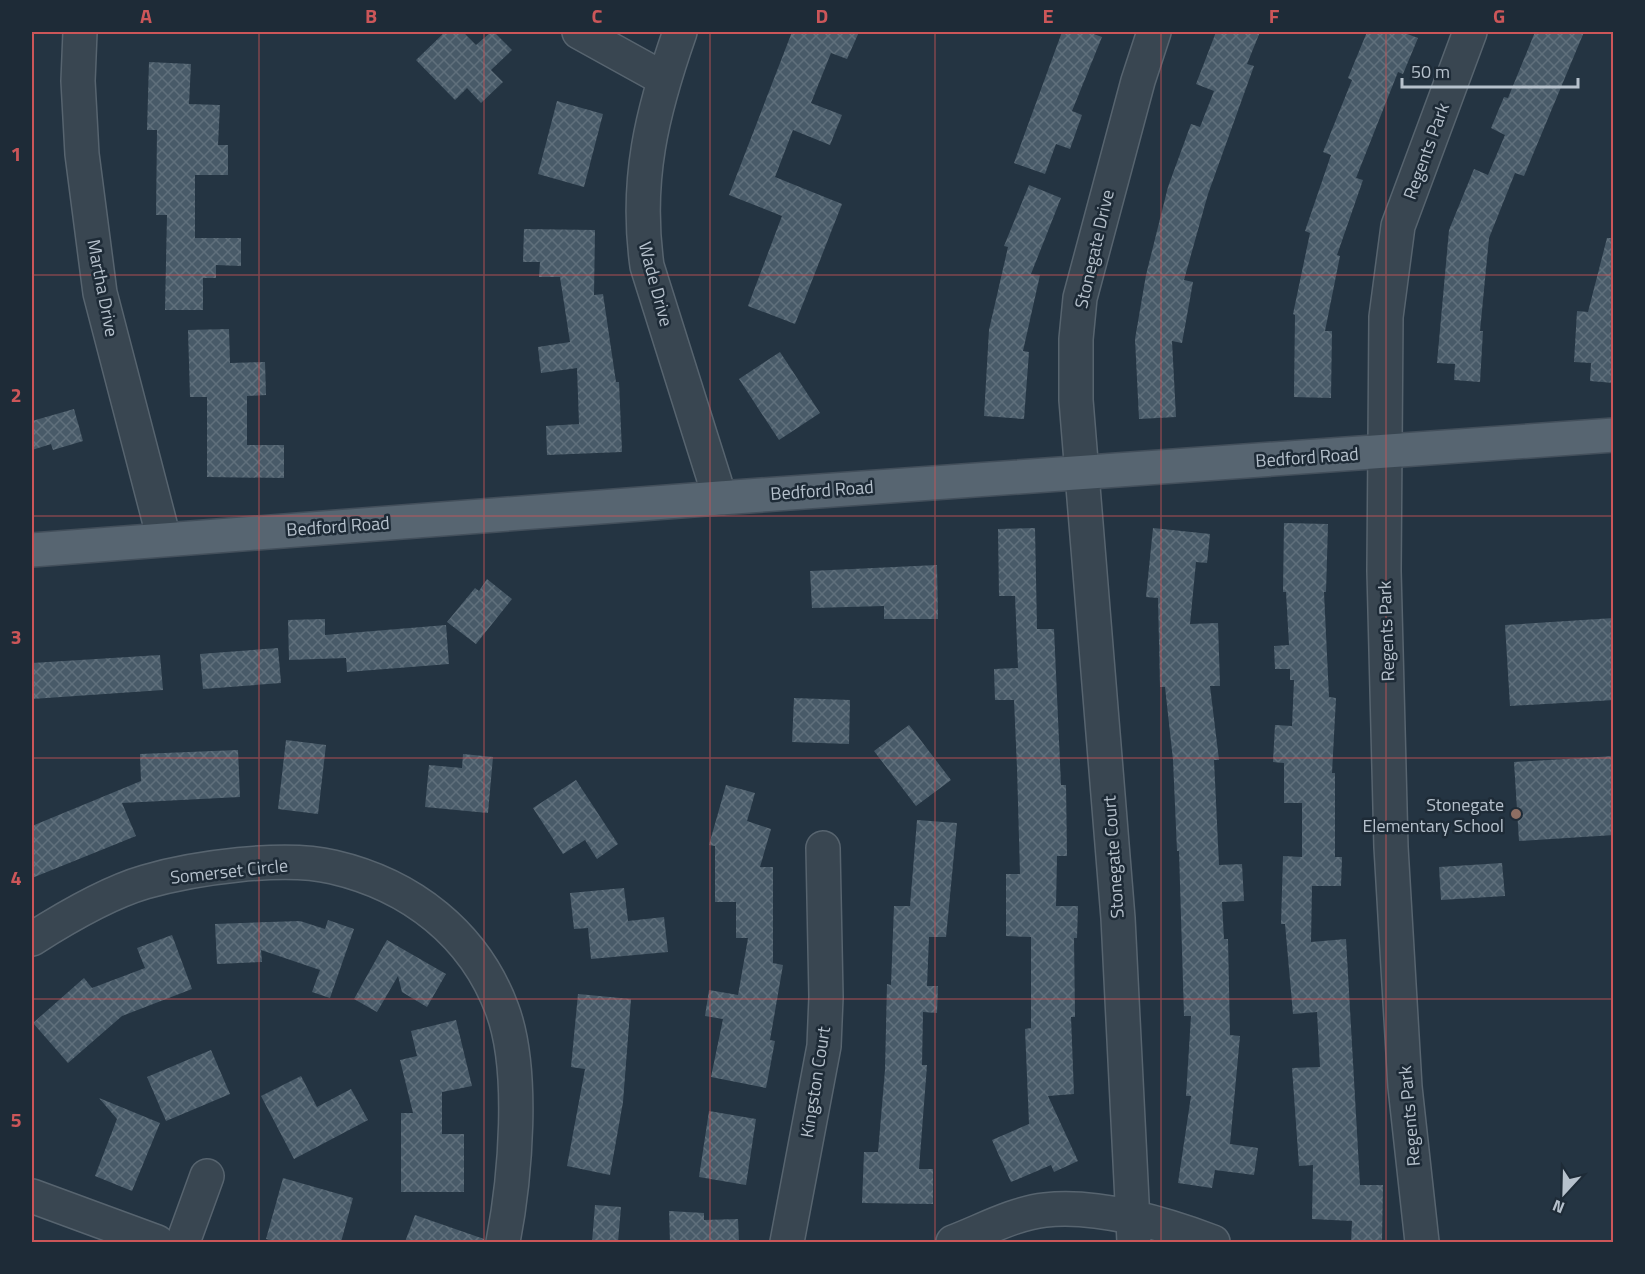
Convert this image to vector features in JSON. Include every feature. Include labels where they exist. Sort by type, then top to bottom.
[{"type":"main road","name":"Bedford Road","points":[[32,550],[720,498],[1614,435]]},
{"type":"street","name":"Martha Drive","points":[[80,32],[78,81],[82,154],[100,293],[165,539]]},
{"type":"street","points":[[579,32],[663,79]]},
{"type":"street","name":"Wade Drive","points":[[680,32],[663,79],[646,158],[641,191],[642,229],[647,266],[720,498]]},
{"type":"street","name":"Stonegate Drive","points":[[1082,472],[1076,400],[1076,339],[1080,298],[1135,92],[1155,32]]},
{"type":"street","name":"Regents Park","points":[[1422,1242],[1405,1087],[1391,847],[1384,571],[1386,317],[1398,226],[1470,32]]},
{"type":"street","name":"Stonegate Court","points":[[1082,472],[1118,918],[1133,1231]]},
{"type":"street","name":"Kingston Court","points":[[787,1242],[824,1046],[826,997],[823,848]]},
{"type":"street","name":"Somerset Circle","points":[[32,939],[70,916],[142,882],[183,873],[236,866],[298,863],[333,866],[389,886],[442,920],[478,959],[502,1009],[510,1036],[517,1119],[503,1242]]},
{"type":"street","points":[[183,1242],[207,1176]]},
{"type":"street","points":[[32,1196],[157,1242]]},
{"type":"street","points":[[953,1242],[1044,1210],[1083,1210],[1133,1231],[1183,1231],[1213,1242]]},
{"type":"building","points":[[445,32],[463,32],[476,45],[494,32],[512,50],[491,70],[503,82],[481,103],[467,88],[455,100],[416,60]]},
{"type":"building","points":[[792,32],[859,32],[847,59],[831,53],[811,103],[842,115],[830,145],[793,130],[775,177],[842,204],[795,324],[748,306],[782,216],[729,195]]},
{"type":"building","points":[[1062,32],[1088,32],[1102,37],[1072,111],[1082,115],[1070,149],[1056,144],[1045,174],[1014,163]]},
{"type":"building","points":[[1216,32],[1260,32],[1247,64],[1254,66],[1208,194],[1184,280],[1193,282],[1182,343],[1172,341],[1176,417],[1139,419],[1135,339],[1146,275],[1168,187],[1191,124],[1200,127],[1214,91],[1196,84]]},
{"type":"building","points":[[1367,32],[1402,32],[1418,38],[1403,74],[1398,72],[1356,178],[1363,180],[1337,255],[1340,256],[1325,331],[1332,331],[1331,398],[1294,397],[1295,315],[1293,314],[1310,233],[1305,231],[1331,155],[1323,152],[1352,80],[1348,78]]},
{"type":"building","points":[[1535,32],[1584,32],[1524,176],[1515,173],[1489,238],[1480,331],[1483,331],[1480,382],[1454,380],[1455,364],[1437,363],[1449,230],[1474,169],[1488,175],[1505,135],[1491,128],[1504,97],[1508,98]]},
{"type":"building","points":[[149,62],[191,64],[189,104],[220,105],[218,145],[228,145],[228,175],[195,175],[195,238],[241,238],[241,266],[216,265],[216,278],[203,278],[203,310],[165,310],[167,215],[156,215],[157,130],[147,130]]},
{"type":"building","points":[[557,101],[603,114],[584,187],[538,174]]},
{"type":"building","points":[[1029,185],[1061,198],[1031,274],[1040,275],[1023,351],[1029,352],[1024,419],[984,416],[989,330],[1008,247],[1004,246]]},
{"type":"building","points":[[524,229],[595,230],[594,295],[603,294],[616,382],[619,382],[622,452],[547,455],[546,426],[579,424],[577,368],[541,373],[538,347],[570,342],[560,277],[539,277],[540,262],[523,262]]},
{"type":"building","points":[[1607,238],[1614,238],[1614,383],[1590,381],[1591,363],[1574,362],[1577,311],[1588,312]]},
{"type":"building","points":[[229,329],[230,363],[265,362],[266,395],[247,396],[247,445],[284,445],[284,478],[207,477],[207,397],[190,397],[188,330]]},
{"type":"building","points":[[780,352],[820,413],[779,440],[739,379]]},
{"type":"building","points":[[74,409],[83,441],[53,450],[51,444],[32,450],[32,421]]},
{"type":"building","points":[[1284,523],[1328,524],[1326,592],[1324,592],[1329,697],[1336,698],[1332,773],[1335,773],[1335,857],[1342,857],[1341,886],[1312,886],[1311,942],[1346,939],[1360,1185],[1383,1185],[1382,1242],[1351,1242],[1352,1221],[1312,1219],[1313,1165],[1299,1166],[1292,1068],[1320,1067],[1317,1012],[1293,1014],[1285,924],[1281,924],[1283,856],[1302,857],[1302,803],[1284,803],[1284,763],[1273,762],[1275,725],[1292,726],[1294,680],[1290,680],[1290,669],[1275,669],[1274,646],[1289,645],[1286,592],[1283,592]]},
{"type":"building","points":[[1035,528],[1037,629],[1054,629],[1061,785],[1066,785],[1067,856],[1057,856],[1056,906],[1078,906],[1077,938],[1074,938],[1075,1017],[1071,1017],[1074,1094],[1048,1096],[1078,1161],[1054,1172],[1051,1165],[1011,1182],[992,1140],[1029,1124],[1025,1029],[1031,1028],[1031,937],[1006,936],[1006,874],[1020,874],[1014,700],[995,700],[994,669],[1018,668],[1015,596],[999,596],[998,529]]},
{"type":"building","points":[[1153,528],[1210,534],[1207,563],[1196,562],[1190,624],[1218,623],[1220,686],[1210,686],[1219,760],[1214,760],[1219,865],[1242,864],[1244,901],[1222,902],[1224,939],[1228,939],[1230,1035],[1240,1036],[1230,1144],[1258,1148],[1254,1175],[1215,1170],[1212,1188],[1178,1183],[1191,1096],[1186,1096],[1191,1016],[1184,1016],[1179,851],[1177,851],[1173,760],[1165,687],[1160,687],[1158,598],[1146,597]]},
{"type":"building","points":[[937,565],[938,619],[884,619],[884,606],[812,608],[810,571]]},
{"type":"building","points":[[487,579],[512,599],[476,644],[447,622],[475,588],[479,591]]},
{"type":"building","points":[[1614,618],[1614,700],[1510,706],[1505,625]]},
{"type":"building","points":[[325,619],[325,635],[446,625],[449,664],[347,672],[346,658],[289,660],[288,620]]},
{"type":"building","points":[[278,648],[281,683],[203,689],[200,654]]},
{"type":"building","points":[[160,655],[163,690],[32,699],[32,663]]},
{"type":"building","points":[[794,698],[850,700],[849,744],[792,742]]},
{"type":"building","points":[[909,725],[951,780],[916,806],[874,751]]},
{"type":"building","points":[[286,740],[326,745],[318,814],[278,809]]},
{"type":"building","points":[[238,750],[240,797],[122,803],[136,836],[32,878],[32,826],[141,781],[140,754]]},
{"type":"building","points":[[463,754],[493,757],[488,813],[425,807],[429,765],[462,768]]},
{"type":"building","points":[[1614,756],[1614,835],[1519,841],[1514,762]]},
{"type":"building","points":[[576,780],[618,844],[597,859],[585,840],[563,854],[533,808]]},
{"type":"building","points":[[726,785],[755,793],[747,821],[771,829],[760,867],[773,867],[773,963],[783,965],[770,1040],[775,1041],[766,1088],[711,1077],[723,1019],[705,1016],[709,990],[738,995],[748,938],[736,938],[736,902],[715,902],[715,846],[709,845]]},
{"type":"building","points":[[917,820],[957,823],[946,937],[929,937],[927,986],[938,986],[937,1013],[923,1012],[922,1065],[927,1065],[919,1169],[933,1169],[933,1204],[862,1203],[864,1152],[878,1152],[885,1070],[887,984],[891,985],[894,906],[910,906]]},
{"type":"building","points":[[1502,863],[1505,896],[1441,900],[1439,867]]},
{"type":"building","points":[[624,888],[628,921],[664,917],[668,952],[591,959],[588,928],[574,929],[570,893]]},
{"type":"building","points":[[328,920],[354,929],[330,998],[312,992],[320,970],[261,950],[262,962],[217,964],[215,924],[300,921],[325,929]]},
{"type":"building","points":[[172,935],[192,989],[122,1016],[68,1063],[33,1023],[84,978],[92,988],[145,968],[137,948]]},
{"type":"building","points":[[387,940],[446,974],[427,1007],[402,992],[398,976],[377,1012],[354,999]]},
{"type":"building","points":[[578,994],[631,999],[623,1102],[610,1175],[567,1166],[585,1069],[571,1067]]},
{"type":"building","points":[[456,1020],[472,1086],[442,1092],[442,1134],[464,1134],[464,1192],[401,1192],[401,1113],[413,1113],[400,1060],[417,1056],[411,1031]]},
{"type":"building","points":[[211,1050],[230,1094],[166,1121],[147,1077]]},
{"type":"building","points":[[301,1076],[317,1107],[351,1089],[368,1120],[294,1159],[261,1096]]},
{"type":"building","points":[[99,1098],[160,1123],[132,1191],[95,1176],[117,1119]]},
{"type":"building","points":[[709,1111],[756,1119],[746,1185],[699,1177]]},
{"type":"building","points":[[283,1178],[353,1198],[341,1242],[278,1242],[266,1239]]},
{"type":"building","points":[[595,1205],[621,1207],[618,1242],[592,1242]]},
{"type":"building","points":[[669,1211],[704,1213],[704,1220],[738,1219],[739,1242],[670,1242]]},
{"type":"building","points":[[415,1215],[484,1239],[484,1242],[405,1242]]},
{"type":"place","name":"Stonegate Elementary School","points":[[1516,814]]}]
